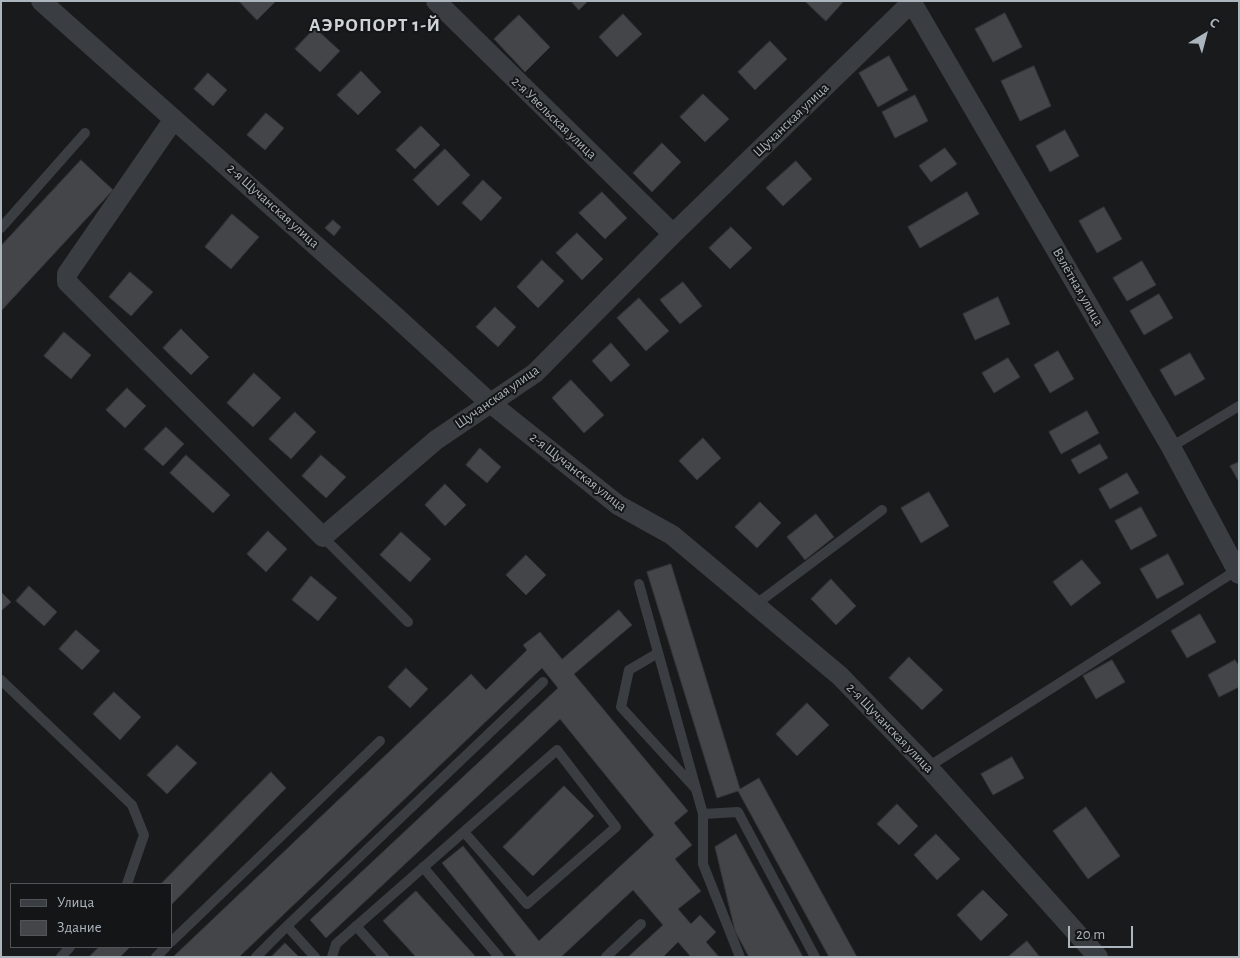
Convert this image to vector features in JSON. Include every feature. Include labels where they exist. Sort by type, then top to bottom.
[{"type":"street","name":"2-я Щучанская улица","points":[[41,1],[396,316],[490,402],[618,504],[672,535],[840,676],[928,767],[1098,957]]},
{"type":"street","name":"2-я Увельская улица","points":[[436,1],[673,234]]},
{"type":"street","name":"Щучанская улица","points":[[323,537],[436,440],[534,373],[673,234],[912,2]]},
{"type":"street","name":"Взлётная улица","points":[[912,2],[1171,447],[1238,572]]},
{"type":"street","points":[[174,119],[67,274],[66,282],[323,537]]},
{"type":"lane","points":[[1,228],[85,134]]},
{"type":"lane","points":[[1171,447],[1239,406]]},
{"type":"lane","points":[[755,605],[882,510]]},
{"type":"lane","points":[[323,537],[408,622]]},
{"type":"lane","points":[[928,767],[1238,572]]},
{"type":"lane","points":[[639,584],[703,814],[703,864],[740,957]]},
{"type":"lane","points":[[658,653],[629,670],[621,708],[696,790]]},
{"type":"lane","points":[[1,680],[132,805],[144,834],[127,883]]},
{"type":"lane","points":[[256,957],[542,682]]},
{"type":"lane","points":[[172,941],[380,741]]},
{"type":"lane","points":[[332,957],[336,944],[557,750],[616,827],[527,904],[464,832]]},
{"type":"lane","points":[[703,814],[738,812],[815,957]]},
{"type":"lane","points":[[423,867],[499,957]]},
{"type":"lane","points":[[606,957],[641,924]]},
{"type":"lane","points":[[287,926],[315,957]]},
{"type":"lane","points":[[356,926],[384,957]]},
{"type":"lane","points":[[156,957],[165,948]]},
{"type":"building","points":[[239,1],[276,1],[257,20]]},
{"type":"building","points":[[571,1],[588,1],[579,10]]},
{"type":"building","points":[[805,1],[844,1],[826,21]]},
{"type":"building","points":[[1005,13],[1022,47],[993,62],[975,29]]},
{"type":"building","points":[[623,14],[642,34],[617,57],[599,37]]},
{"type":"building","points":[[519,15],[550,47],[525,72],[494,39]]},
{"type":"building","points":[[315,28],[340,51],[320,72],[295,49]]},
{"type":"building","points":[[770,41],[787,59],[755,90],[738,72]]},
{"type":"building","points":[[889,56],[908,90],[878,107],[859,73]]},
{"type":"building","points":[[1034,66],[1051,106],[1020,121],[1001,81]]},
{"type":"building","points":[[361,71],[381,92],[358,115],[337,95]]},
{"type":"building","points":[[208,73],[227,90],[213,106],[194,89]]},
{"type":"building","points":[[703,94],[729,119],[705,142],[680,117]]},
{"type":"building","points":[[915,95],[928,121],[895,138],[882,112]]},
{"type":"building","points":[[266,113],[284,128],[265,150],[247,135]]},
{"type":"building","points":[[421,126],[440,145],[415,169],[396,150]]},
{"type":"building","points":[[1065,130],[1079,156],[1050,172],[1036,146]]},
{"type":"building","points":[[662,143],[681,162],[652,192],[633,173]]},
{"type":"building","points":[[945,148],[957,164],[931,182],[919,166]]},
{"type":"building","points":[[445,149],[470,175],[438,206],[413,180]]},
{"type":"building","points":[[81,160],[113,190],[1,311],[1,246]]},
{"type":"building","points":[[796,161],[812,179],[783,206],[766,188]]},
{"type":"building","points":[[483,180],[502,198],[481,221],[462,203]]},
{"type":"building","points":[[602,192],[627,218],[605,239],[579,213]]},
{"type":"building","points":[[967,192],[979,214],[920,248],[908,227]]},
{"type":"building","points":[[1104,207],[1122,239],[1097,253],[1079,221]]},
{"type":"building","points":[[232,214],[259,237],[231,269],[205,247]]},
{"type":"building","points":[[333,220],[341,227],[334,236],[325,228]]},
{"type":"building","points":[[731,227],[752,248],[730,269],[709,248]]},
{"type":"building","points":[[577,233],[603,259],[582,280],[556,253]]},
{"type":"building","points":[[542,260],[564,281],[538,308],[517,287]]},
{"type":"building","points":[[1142,261],[1156,285],[1127,301],[1113,278]]},
{"type":"building","points":[[130,272],[153,292],[131,316],[109,297]]},
{"type":"building","points":[[683,282],[702,306],[680,324],[660,300]]},
{"type":"building","points":[[1159,294],[1173,318],[1144,335],[1130,311]]},
{"type":"building","points":[[998,297],[1010,324],[975,340],[963,314]]},
{"type":"building","points":[[639,298],[669,331],[646,351],[617,318]]},
{"type":"building","points":[[495,307],[516,327],[498,347],[476,327]]},
{"type":"building","points":[[181,329],[209,357],[191,375],[163,348]]},
{"type":"building","points":[[64,332],[91,355],[71,379],[44,356]]},
{"type":"building","points":[[611,343],[630,365],[611,382],[592,361]]},
{"type":"building","points":[[1058,351],[1074,379],[1050,393],[1034,365]]},
{"type":"building","points":[[1190,353],[1205,379],[1175,396],[1160,370]]},
{"type":"building","points":[[1008,358],[1020,377],[994,393],[982,373]]},
{"type":"building","points":[[254,373],[281,398],[253,427],[227,403]]},
{"type":"building","points":[[571,380],[604,415],[584,433],[552,398]]},
{"type":"building","points":[[127,388],[146,406],[125,428],[106,410]]},
{"type":"building","points":[[1087,411],[1099,433],[1061,454],[1049,432]]},
{"type":"building","points":[[295,412],[316,432],[291,459],[269,439]]},
{"type":"building","points":[[166,427],[184,444],[163,466],[144,449]]},
{"type":"building","points":[[703,438],[721,458],[697,480],[679,461]]},
{"type":"building","points":[[1100,444],[1108,458],[1079,474],[1071,460]]},
{"type":"building","points":[[480,448],[501,467],[487,483],[466,465]]},
{"type":"building","points":[[186,455],[230,495],[213,513],[170,473]]},
{"type":"building","points":[[321,455],[346,477],[326,498],[302,476]]},
{"type":"building","points":[[1239,462],[1239,482],[1230,466]]},
{"type":"building","points":[[1127,473],[1139,493],[1110,509],[1099,489]]},
{"type":"building","points":[[445,484],[466,505],[445,526],[425,505]]},
{"type":"building","points":[[929,492],[949,526],[921,543],[901,508]]},
{"type":"building","points":[[760,502],[781,523],[757,548],[735,527]]},
{"type":"building","points":[[1141,507],[1157,536],[1131,550],[1115,521]]},
{"type":"building","points":[[816,514],[834,537],[805,560],[787,537]]},
{"type":"building","points":[[268,531],[287,549],[266,572],[247,554]]},
{"type":"building","points":[[401,532],[431,559],[410,582],[380,555]]},
{"type":"building","points":[[1168,554],[1184,584],[1157,599],[1140,569]]},
{"type":"building","points":[[526,555],[546,575],[526,595],[506,575]]},
{"type":"building","points":[[1082,560],[1101,583],[1071,606],[1053,582]]},
{"type":"building","points":[[671,564],[740,789],[759,778],[857,957],[829,957],[738,791],[717,798],[647,572]]},
{"type":"building","points":[[311,576],[337,598],[318,621],[292,600]]},
{"type":"building","points":[[831,579],[856,606],[836,625],[811,599]]},
{"type":"building","points":[[29,586],[57,612],[44,626],[16,601]]},
{"type":"building","points":[[1,592],[11,602],[1,611]]},
{"type":"building","points":[[619,610],[632,625],[574,674],[688,811],[674,823],[692,845],[675,859],[701,891],[678,909],[691,924],[700,915],[716,932],[706,942],[719,957],[691,957],[678,942],[663,957],[628,957],[663,925],[633,890],[561,957],[517,957],[442,863],[463,846],[539,941],[654,835],[560,719],[326,938],[310,920],[558,688],[542,668],[239,957],[173,957],[471,674],[486,690],[527,650],[523,645],[540,632],[562,659]]},
{"type":"building","points":[[1200,614],[1216,642],[1187,658],[1171,631]]},
{"type":"building","points":[[76,630],[100,651],[82,670],[59,649]]},
{"type":"building","points":[[909,657],[943,690],[922,710],[889,678]]},
{"type":"building","points":[[1112,660],[1125,682],[1096,699],[1083,676]]},
{"type":"building","points":[[1235,660],[1239,666],[1239,687],[1219,697],[1208,675]]},
{"type":"building","points":[[406,668],[428,689],[410,708],[388,687]]},
{"type":"building","points":[[114,692],[141,717],[120,740],[93,714]]},
{"type":"building","points":[[807,703],[829,725],[797,756],[776,734]]},
{"type":"building","points":[[177,745],[197,763],[167,794],[147,775]]},
{"type":"building","points":[[1012,757],[1024,778],[993,795],[981,774]]},
{"type":"building","points":[[271,772],[286,788],[172,904],[172,883],[162,883]]},
{"type":"building","points":[[564,786],[594,816],[533,876],[503,847]]},
{"type":"building","points":[[897,804],[918,826],[899,845],[877,824]]},
{"type":"building","points":[[1086,807],[1120,856],[1088,879],[1053,831]]},
{"type":"building","points":[[736,834],[803,957],[749,957],[735,931],[715,847]]},
{"type":"building","points":[[936,834],[960,859],[937,880],[914,855]]},
{"type":"building","points":[[983,890],[1008,915],[981,941],[957,915]]},
{"type":"building","points":[[416,891],[476,957],[416,957],[383,921]]},
{"type":"building","points":[[1027,941],[1039,956],[1008,957]]},
{"type":"building","points":[[285,943],[299,957],[271,957]]},
{"type":"building","points":[[98,948],[129,948],[120,957],[89,957]]},
{"type":"district","name":"АЭРОПОРТ 1-Й","points":[[375,25]]}]
